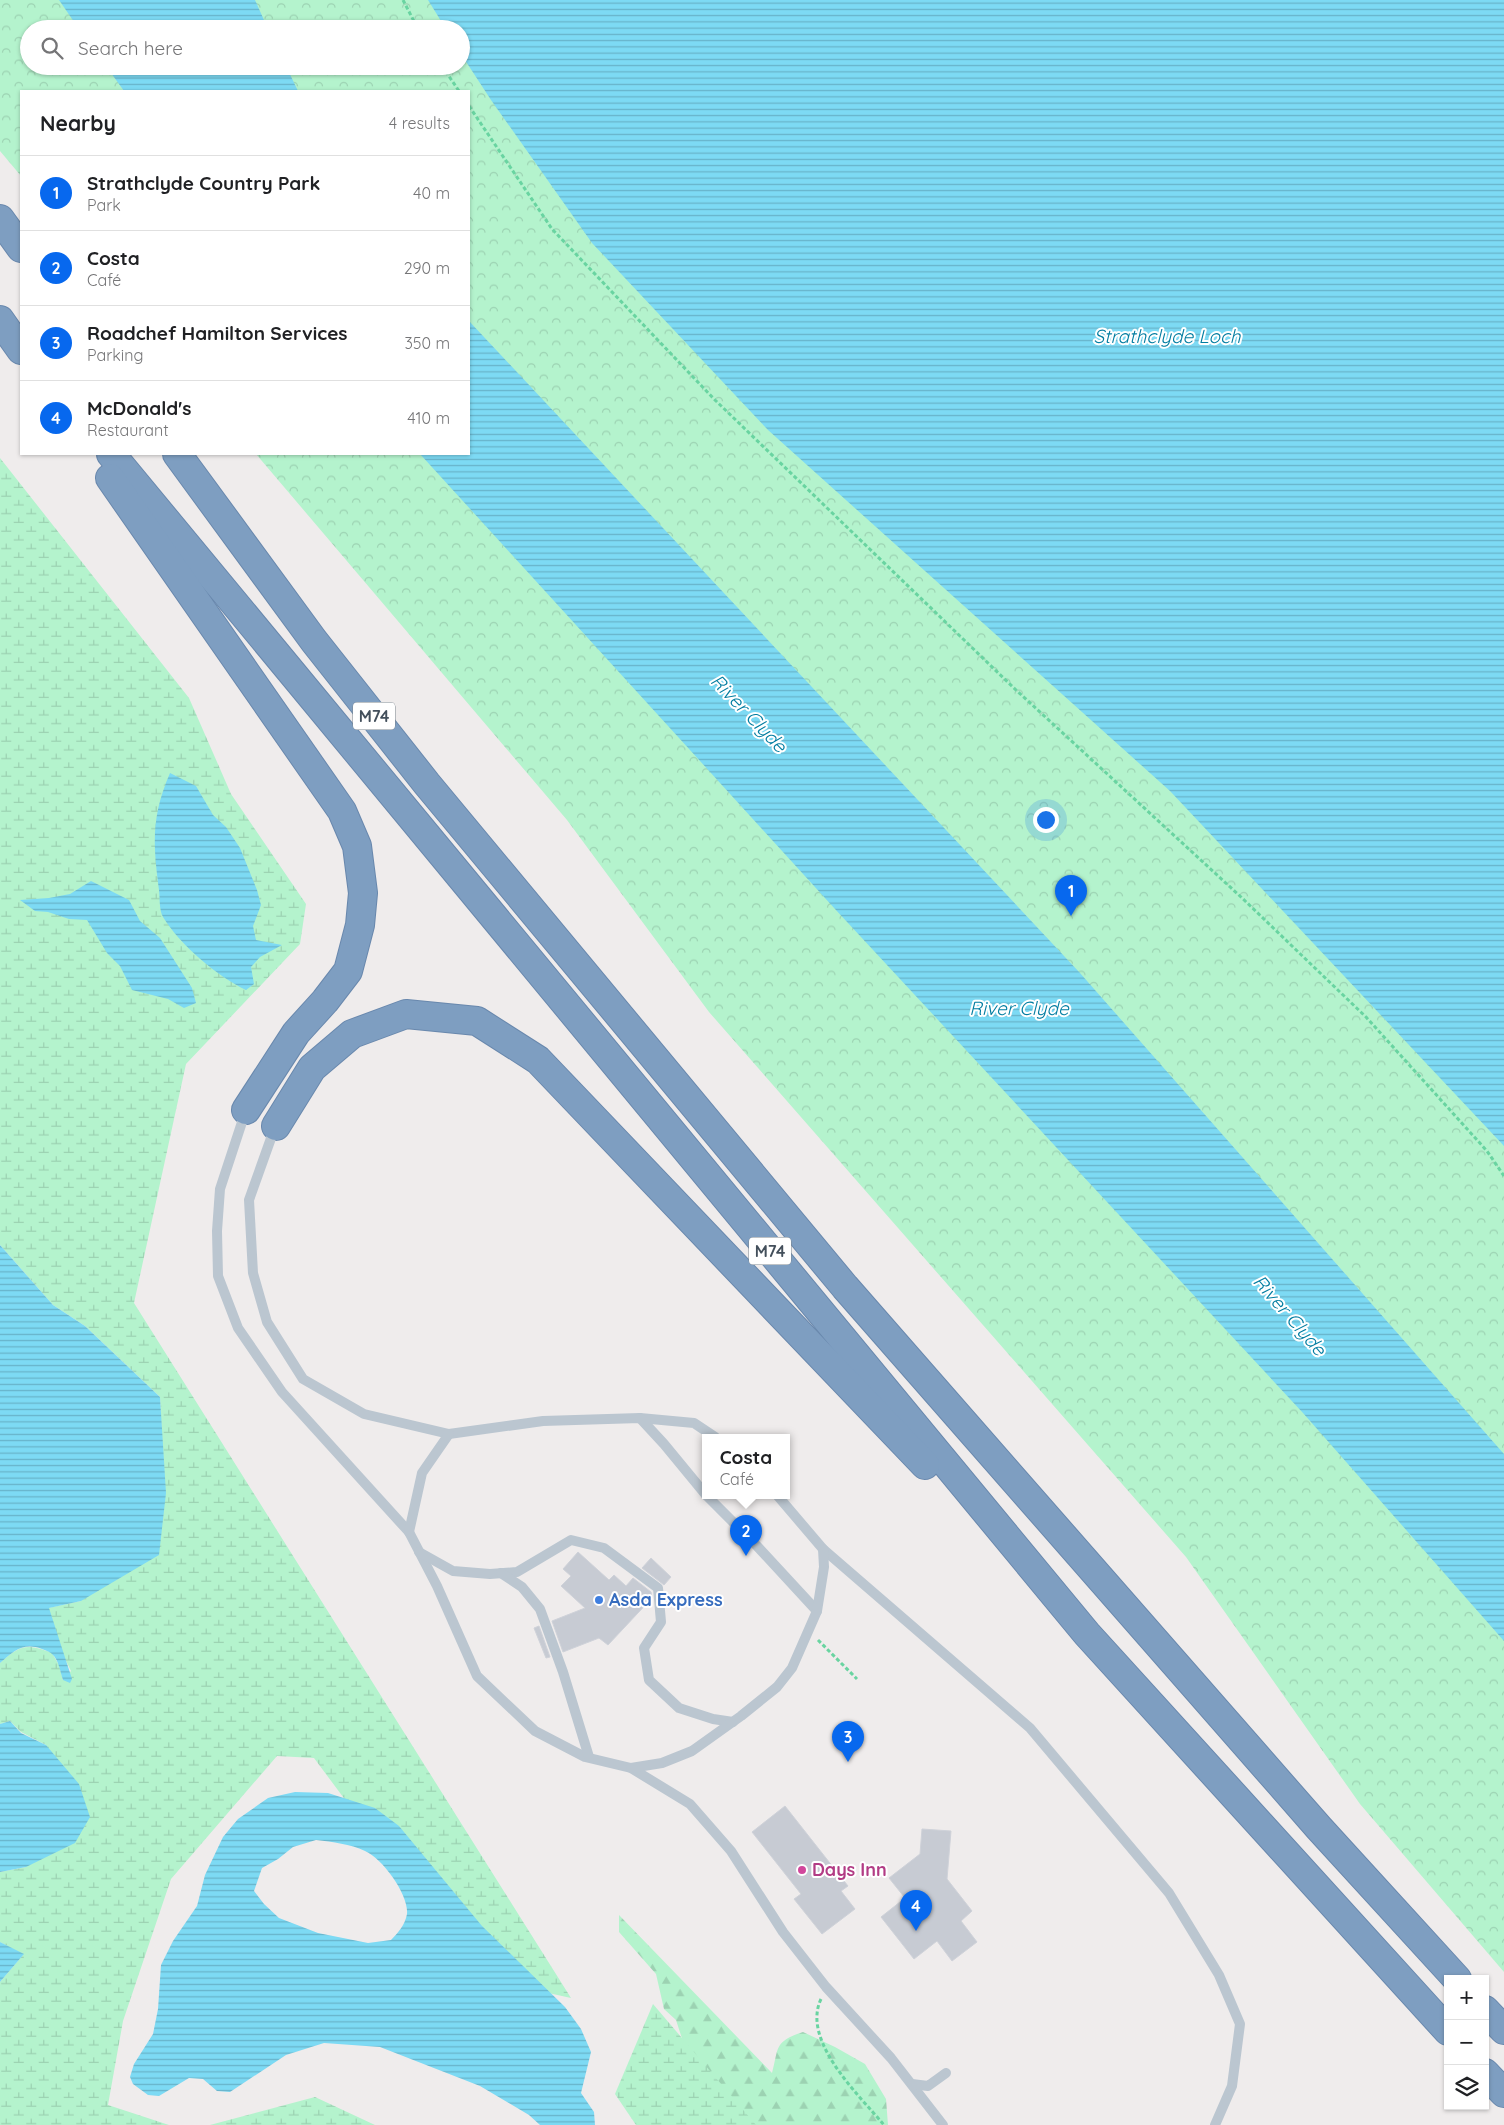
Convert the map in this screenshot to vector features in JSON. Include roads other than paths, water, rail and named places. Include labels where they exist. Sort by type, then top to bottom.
[{"type":"highway","points":[[0,220],[20,247]]},
{"type":"highway","points":[[0,320],[20,344]]},
{"type":"highway","points":[[0,320],[20,349]]},
{"type":"highway","points":[[94,455],[342,811],[357,846],[364,893],[360,925],[348,971],[325,1001],[296,1033],[246,1110]]},
{"type":"highway","name":"M74","points":[[112,455],[1087,1634],[1444,2027]]},
{"type":"highway","name":"M74","points":[[178,455],[314,640],[427,784],[846,1287],[1319,1828],[1453,1975]]},
{"type":"highway","points":[[276,1126],[312,1068],[352,1034],[406,1014],[477,1022],[538,1060],[1087,1634]]},
{"type":"highway","points":[[1489,2014],[1504,2030]]},
{"type":"highway","points":[[1489,2077],[1504,2093]]},
{"type":"lane","points":[[246,1110],[220,1189],[217,1232],[218,1276],[238,1328],[282,1392],[409,1532],[438,1586],[477,1676],[535,1731],[589,1757],[631,1768],[690,1804],[731,1851],[783,1932],[826,1987],[912,2084],[943,2125]]},
{"type":"lane","points":[[276,1126],[249,1200],[253,1273],[267,1322],[303,1379],[364,1414],[448,1434],[543,1420],[640,1418],[694,1423],[710,1434]]},
{"type":"lane","points":[[640,1418],[702,1490]]},
{"type":"lane","points":[[409,1532],[422,1473],[448,1434]]},
{"type":"lane","points":[[710,1499],[757,1546],[817,1611]]},
{"type":"lane","points":[[780,1499],[824,1549],[1030,1728],[1169,1893],[1219,1975],[1240,2024],[1232,2086],[1215,2125]]},
{"type":"lane","points":[[419,1552],[453,1571],[501,1573],[517,1572],[571,1540],[604,1548],[658,1588],[661,1622],[644,1648],[649,1680],[679,1708],[713,1719],[733,1722]]},
{"type":"lane","points":[[631,1768],[662,1763],[692,1751],[764,1698],[787,1674],[792,1668],[817,1611],[824,1568],[824,1549]]},
{"type":"lane","points":[[501,1573],[522,1587],[540,1608],[563,1672],[589,1757]]},
{"type":"lane","points":[[912,2084],[928,2086],[946,2073]]},
{"type":"water","points":[[59,0],[255,0],[264,20],[73,20]]},
{"type":"water","name":"Strathclyde Loch","points":[[428,0],[1504,0],[1504,1146],[1170,791],[768,430],[592,243],[470,68],[470,20],[440,20]]},
{"type":"water","points":[[112,75],[290,75],[298,90],[123,90]]},
{"type":"water","name":"River Clyde","points":[[470,322],[1080,973],[1504,1454],[1504,1641],[1303,1413],[835,909],[421,455],[470,455]]},
{"type":"water","points":[[170,773],[196,786],[213,815],[226,827],[240,848],[261,905],[253,926],[256,940],[282,945],[260,957],[251,967],[254,984],[246,990],[223,977],[200,959],[170,928],[163,917],[160,907],[155,831],[159,803]]},
{"type":"water","points":[[91,881],[129,900],[140,921],[160,938],[192,988],[196,1003],[184,1008],[168,999],[132,990],[120,966],[107,953],[87,920],[69,919],[48,912],[35,911],[20,900],[70,894]]},
{"type":"water","points":[[0,1245],[53,1305],[85,1326],[160,1397],[166,1493],[159,1555],[81,1601],[49,1608],[72,1679],[70,1683],[63,1680],[58,1663],[54,1657],[50,1653],[35,1647],[24,1647],[14,1651],[0,1663]]},
{"type":"water","points":[[10,1721],[21,1733],[46,1745],[79,1784],[90,1817],[75,1843],[26,1867],[0,1872],[0,1724]]},
{"type":"water","points":[[295,1792],[328,1793],[375,1808],[399,1826],[482,1926],[565,2007],[581,2029],[591,2052],[581,2093],[594,2112],[595,2125],[540,2125],[529,2115],[480,2086],[380,2047],[324,2043],[286,2055],[230,2092],[217,2091],[203,2079],[189,2078],[159,2096],[148,2095],[133,2084],[130,2077],[134,2064],[153,2034],[158,2009],[161,1965],[173,1941],[197,1906],[205,1875],[223,1837],[238,1819],[268,1798]],"holes":[[[316,1840],[347,1845],[365,1851],[387,1869],[404,1897],[407,1906],[407,1914],[403,1925],[391,1940],[368,1943],[318,1933],[279,1918],[254,1891],[262,1868],[278,1859],[293,1847]]]},
{"type":"water","points":[[0,1942],[24,1954],[0,1982]]},
{"type":"place","name":"Strathclyde Country Park","points":[[1071,916]]},
{"type":"place","name":"Costa","points":[[746,1556]]},
{"type":"place","name":"Asda Express","points":[[599,1600]]},
{"type":"place","name":"Roadchef Hamilton Services","points":[[848,1762]]},
{"type":"place","name":"Days Inn","points":[[802,1870]]},
{"type":"place","name":"McDonald's","points":[[916,1931]]}]
